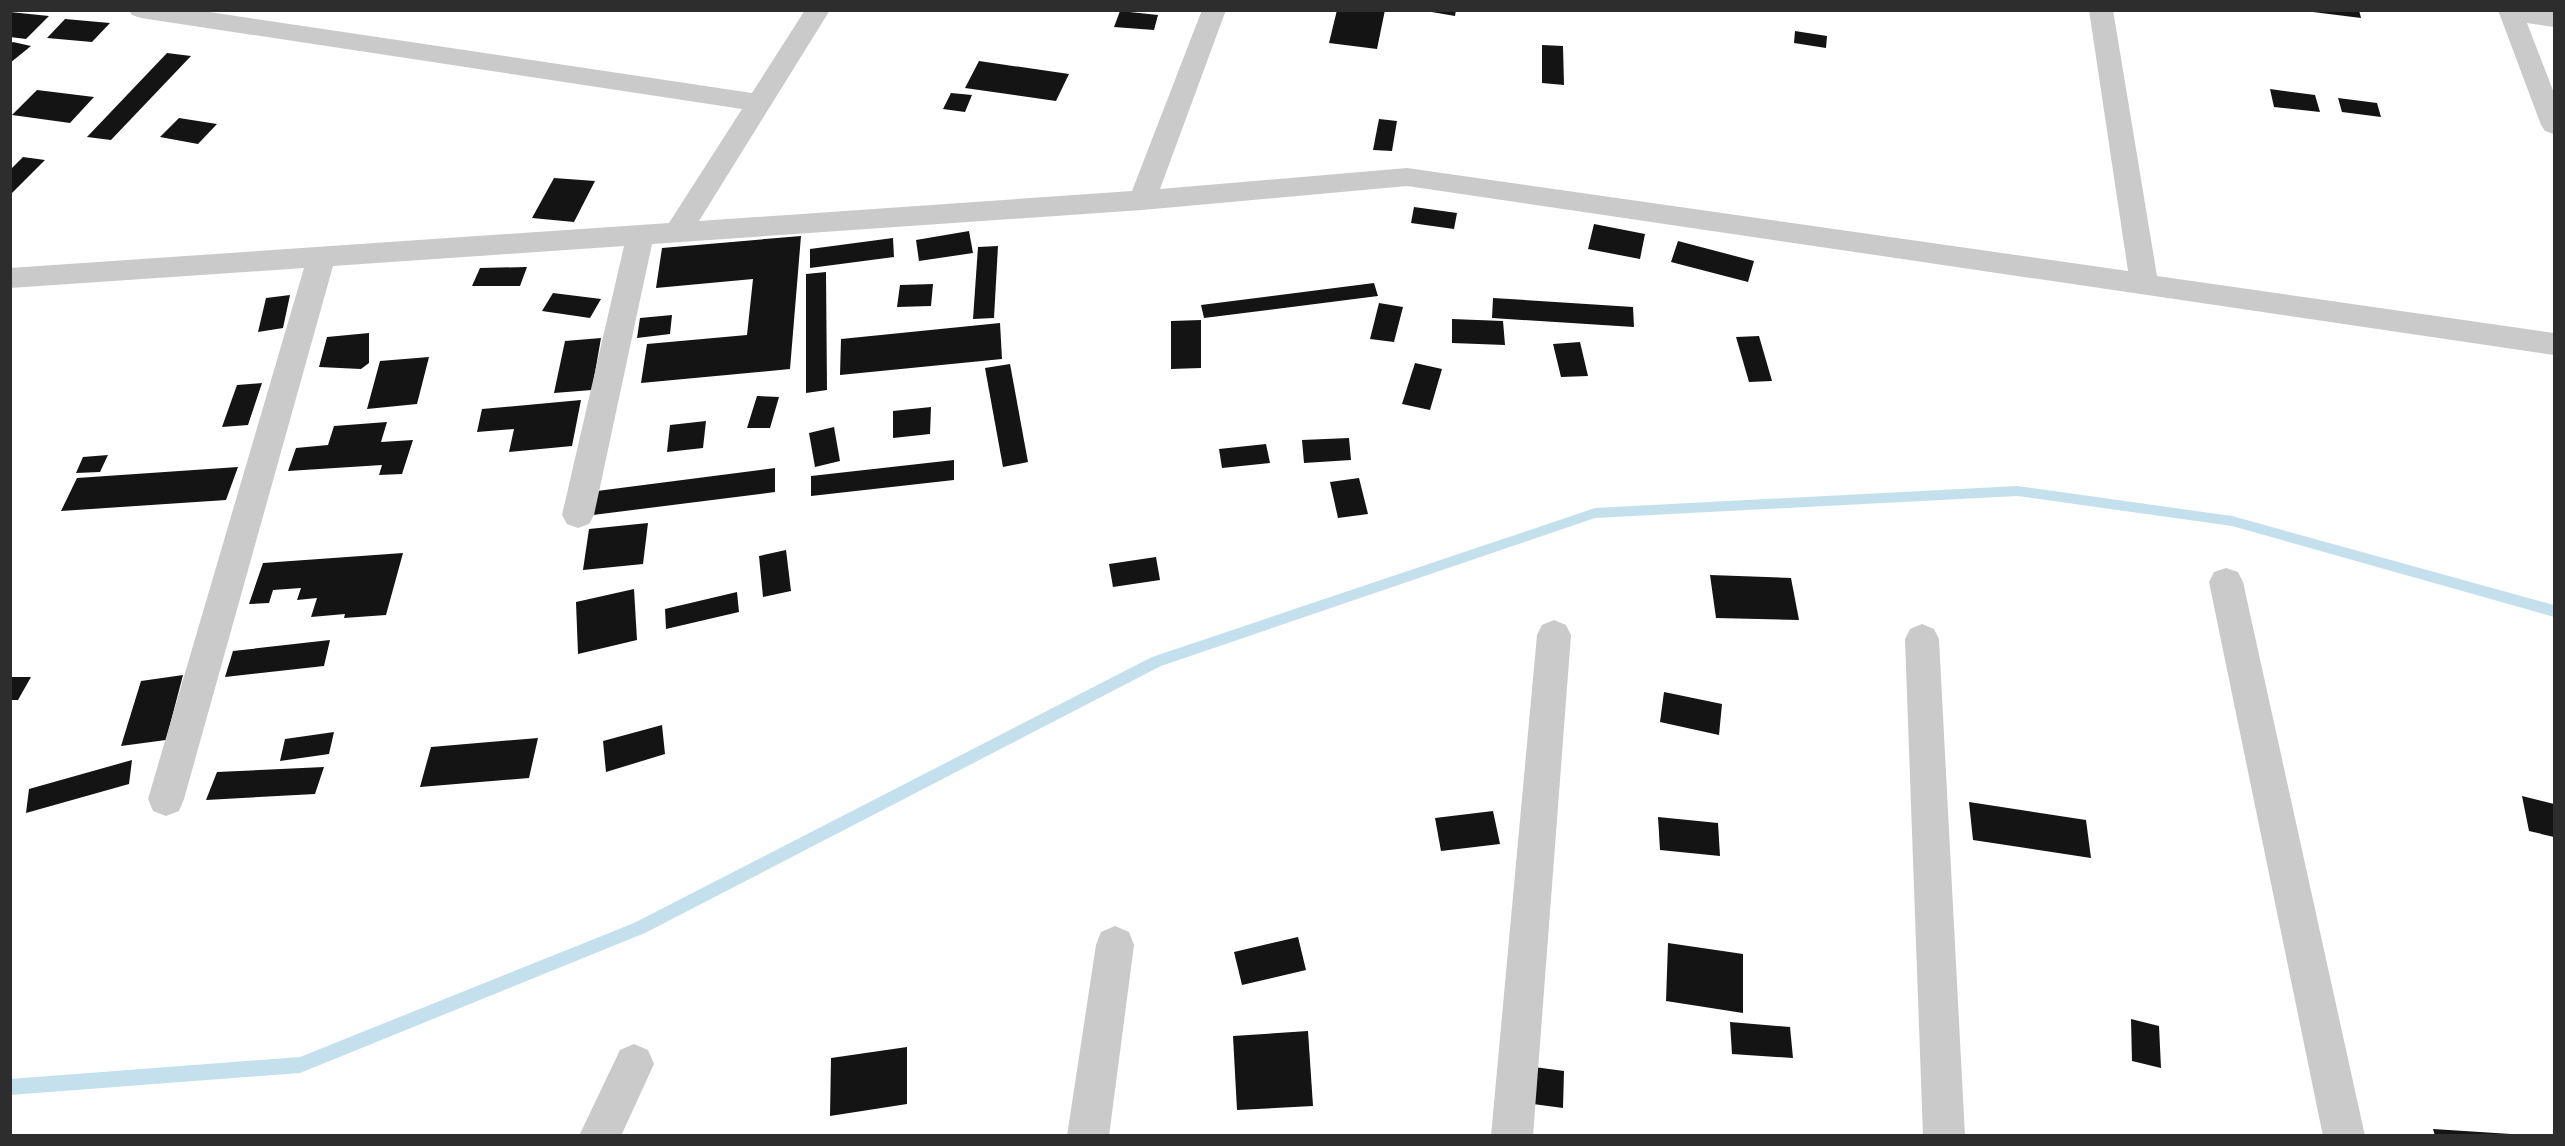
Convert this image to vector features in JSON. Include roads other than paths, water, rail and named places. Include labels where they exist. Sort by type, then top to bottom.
[{"type":"street","points":[[141,10],[759,103]]},
{"type":"street","points":[[282,32],[302,10]]},
{"type":"street","points":[[678,233],[818,10]]},
{"type":"street","points":[[1142,200],[1214,10]]},
{"type":"street","points":[[2101,10],[2144,284]]},
{"type":"street","points":[[2510,12],[2554,19]]},
{"type":"street","points":[[2510,12],[2554,125]]},
{"type":"street","points":[[10,278],[1142,200],[1407,177],[2554,344]]},
{"type":"street","points":[[578,515],[640,235]]},
{"type":"street","points":[[166,799],[321,256]]},
{"type":"street","points":[[2226,582],[2344,1136]]},
{"type":"street","points":[[1512,1136],[1554,635]]},
{"type":"street","points":[[1922,639],[1944,1136]]},
{"type":"street","points":[[1088,1136],[1114,945]]},
{"type":"street","points":[[599,1136],[634,1064]]},
{"type":"waterway","points":[[10,1087],[300,1065],[639,928],[1157,661],[1595,513],[2017,491],[2232,521],[2554,611]]}]
